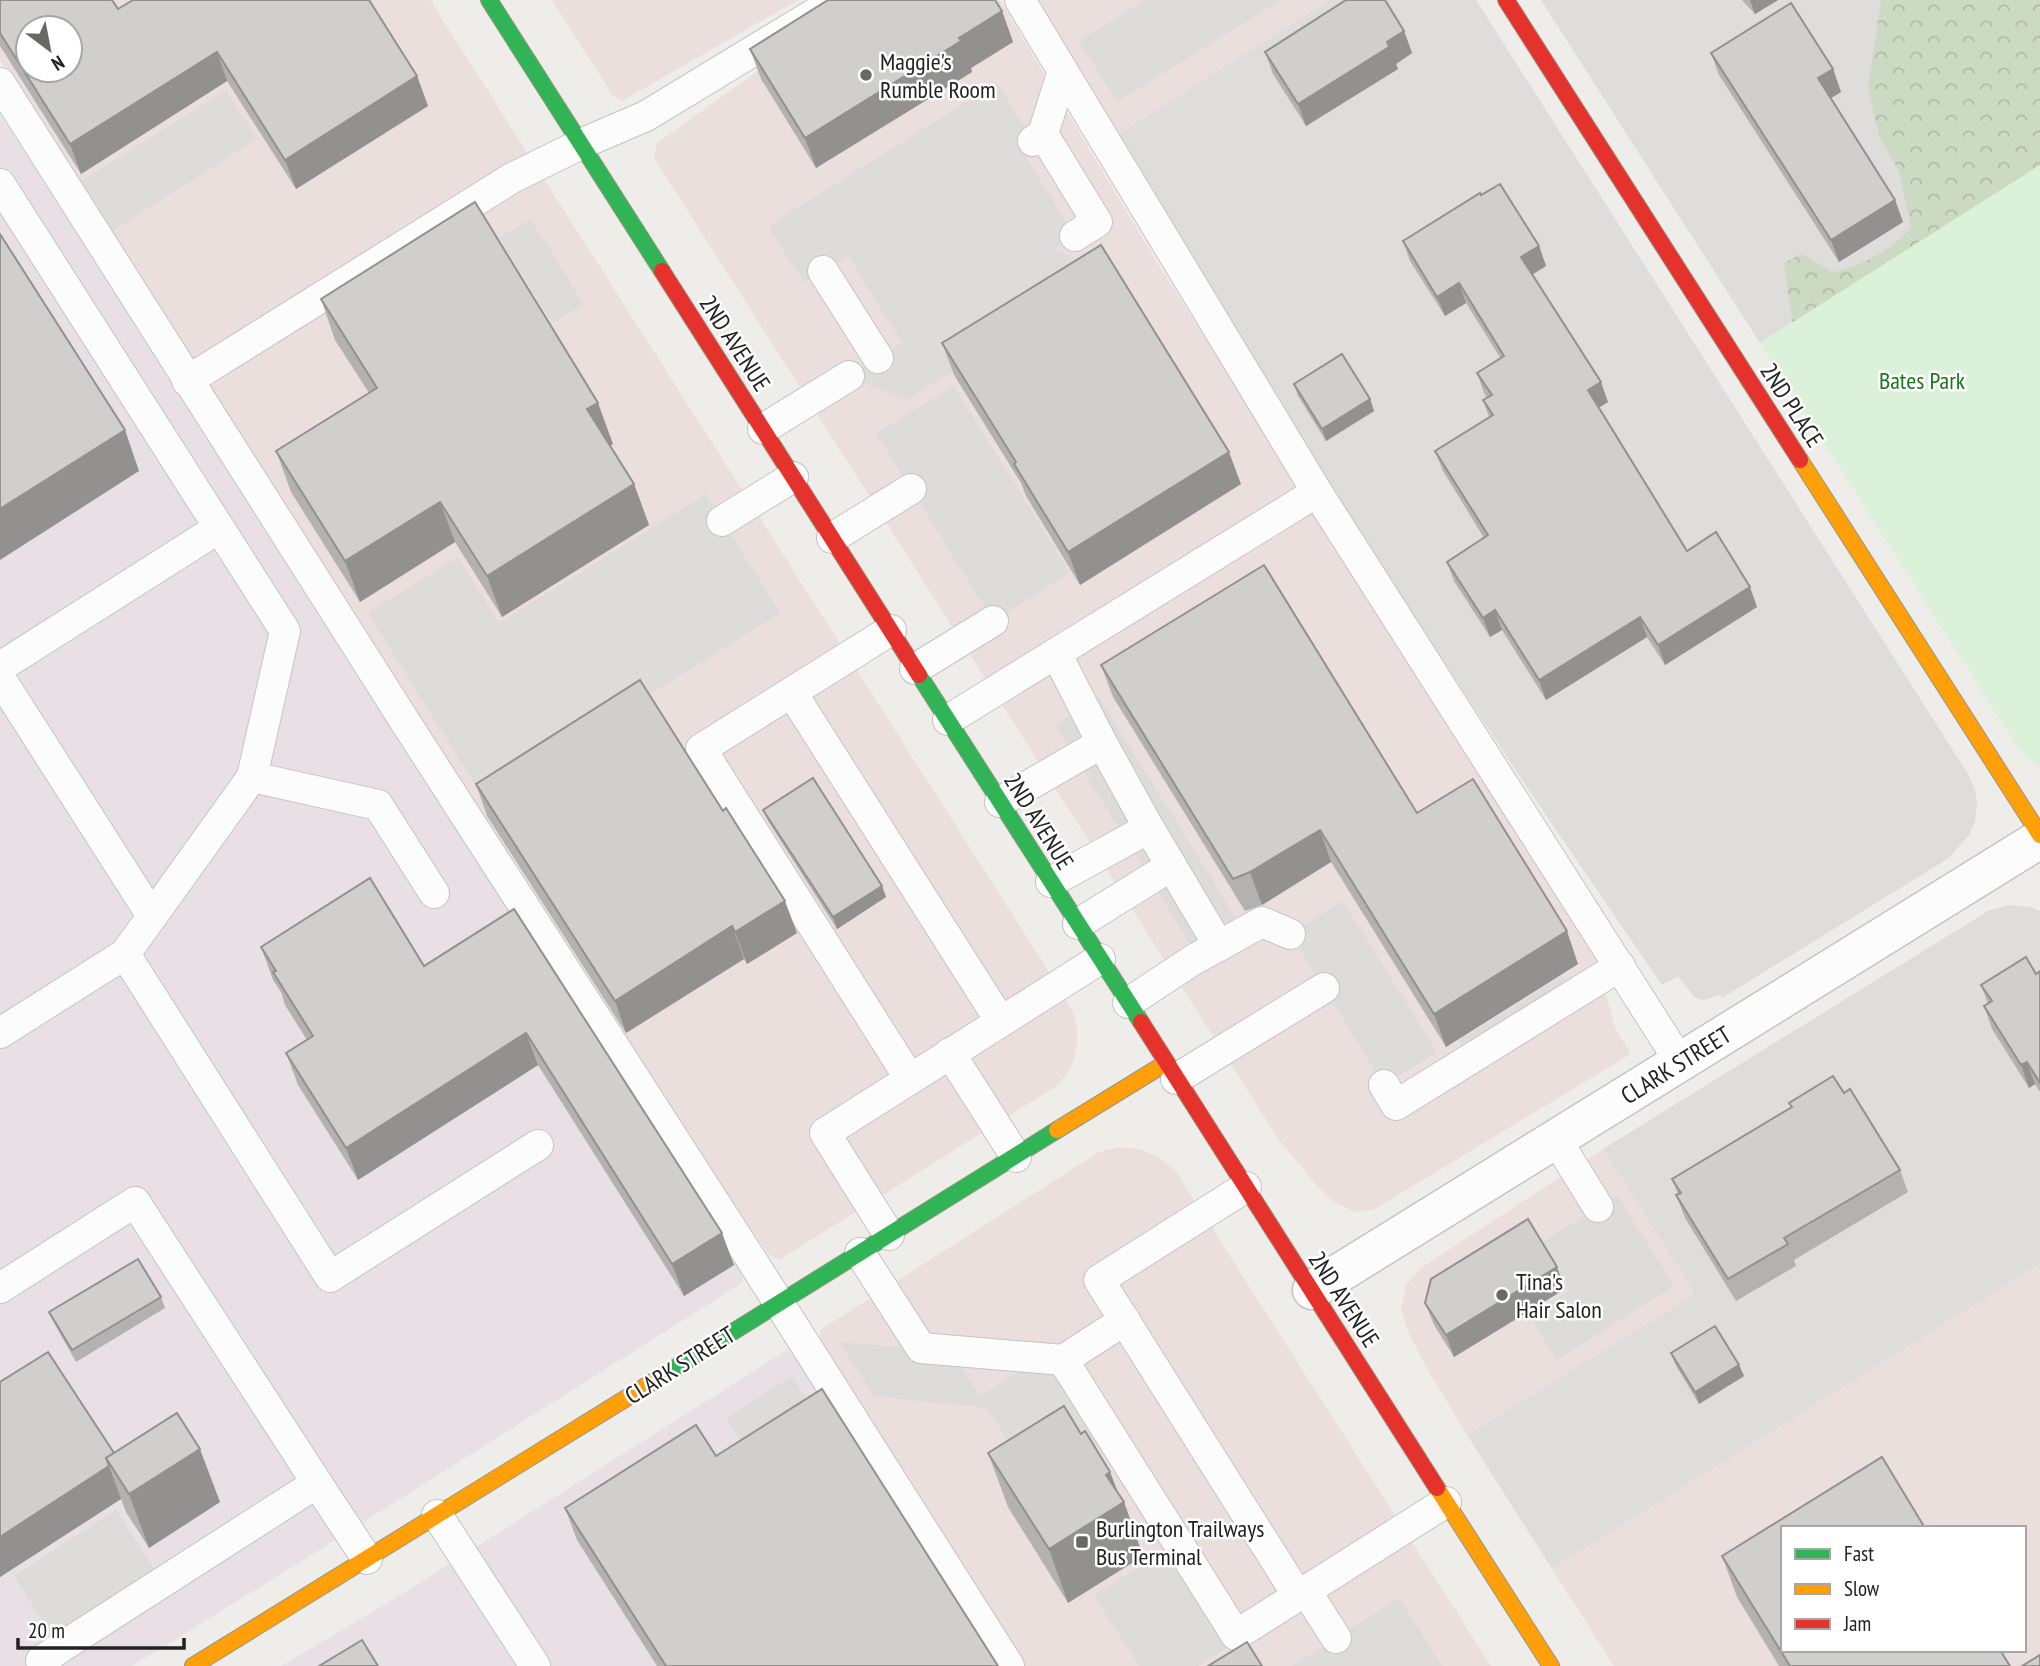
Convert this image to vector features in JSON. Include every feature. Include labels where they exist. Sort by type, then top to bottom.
[{"type":"street","name":"2ND AVENUE","points":[[489,0],[1551,1666]]},
{"type":"street","name":"2ND PLACE","points":[[1506,0],[2040,837]]},
{"type":"street","name":"CLARK STREET","points":[[1312,1290],[2040,837]]},
{"type":"street","name":"CLARK STREET","points":[[193,1666],[1016,1157],[1171,1071]]},
{"type":"lane","points":[[187,381],[512,178],[580,144],[646,116],[837,0]]},
{"type":"lane","points":[[1020,0],[1317,492],[1680,1062]]},
{"type":"lane","points":[[1063,71],[1038,138],[1097,222],[1075,236]]},
{"type":"lane","points":[[0,83],[187,381],[415,714],[779,1303],[1009,1666]]},
{"type":"lane","points":[[0,184],[285,631],[252,777],[125,954],[0,1033]]},
{"type":"lane","points":[[823,271],[878,358]]},
{"type":"lane","points":[[763,429],[849,376]]},
{"type":"lane","points":[[723,521],[793,477]]},
{"type":"lane","points":[[832,538],[911,489]]},
{"type":"lane","points":[[948,720],[1317,492]]},
{"type":"lane","points":[[0,667],[219,528]]},
{"type":"lane","points":[[915,669],[993,621]]},
{"type":"lane","points":[[891,630],[701,749],[910,1079]]},
{"type":"lane","points":[[1056,653],[1149,828],[1219,946]]},
{"type":"lane","points":[[0,678],[152,916]]},
{"type":"lane","points":[[792,693],[1001,1022]]},
{"type":"lane","points":[[1000,802],[1102,743]]},
{"type":"lane","points":[[252,777],[378,804],[434,893]]},
{"type":"lane","points":[[1051,882],[1149,828]]},
{"type":"lane","points":[[1078,925],[1171,866]]},
{"type":"lane","points":[[1128,1003],[1193,960],[1262,922],[1290,934]]},
{"type":"lane","points":[[125,954],[330,1277],[538,1145]]},
{"type":"lane","points":[[889,1235],[825,1133],[1100,959]]},
{"type":"lane","points":[[1384,1085],[1396,1105],[1620,967]]},
{"type":"lane","points":[[1171,1071],[1324,988]]},
{"type":"lane","points":[[950,1054],[1016,1157]]},
{"type":"lane","points":[[1556,1139],[1598,1207]]},
{"type":"lane","points":[[1246,1187],[1099,1280],[1302,1593],[1336,1638]]},
{"type":"lane","points":[[0,1288],[135,1202],[367,1559]]},
{"type":"lane","points":[[860,1253],[921,1349],[1063,1360],[1125,1321]]},
{"type":"lane","points":[[1063,1360],[1236,1635],[1446,1502]]},
{"type":"lane","points":[[44,1666],[41,1661],[60,1648],[317,1483]]},
{"type":"lane","points":[[437,1515],[535,1666]]},
{"type":"shaded area","points":[[0,0],[430,0],[1065,997],[1073,1012],[1077,1044],[1074,1061],[1055,1087],[779,1260],[768,1254],[606,1015],[15,84],[84,84],[84,14],[14,14],[14,83],[0,61]]},
{"type":"shaded area","points":[[552,0],[798,0],[622,101],[613,96]]},
{"type":"shaded area","points":[[872,0],[1000,0],[1161,269],[1505,806],[1594,953],[1616,1030],[1631,1054],[1373,1210],[1356,1212],[1335,1203],[1317,1186],[1279,1140],[654,158],[657,143],[769,63]]},
{"type":"shaded area","points":[[1039,0],[1329,0],[1117,135]]},
{"type":"shaded area","points":[[1145,0],[1281,0],[1117,102],[1079,41]]},
{"type":"shaded area","points":[[1329,0],[1476,0],[1968,774],[1975,789],[1975,822],[1969,835],[1949,858],[1722,998],[1720,995],[1704,1000],[1695,998],[1678,976],[1662,985],[1528,789],[1326,483],[1117,135]]},
{"type":"shaded area","points":[[1541,0],[2040,0],[2040,165],[1760,343]]},
{"type":"shaded area","points":[[997,83],[1033,141],[1021,149],[1075,236],[1054,249],[1110,274],[906,400],[849,376],[902,343],[848,256],[804,283],[768,226]]},
{"type":"shaded area","points":[[226,90],[257,139],[98,240],[67,190]]},
{"type":"shaded area","points":[[0,114],[742,1270],[742,1283],[132,1666],[0,1666]]},
{"type":"shaded area","points":[[531,219],[584,304],[552,323],[499,238]]},
{"type":"shaded area","points":[[954,386],[1070,573],[993,621],[876,433]]},
{"type":"shaded area","points":[[706,494],[780,613],[484,799],[368,613],[458,557],[499,623]]},
{"type":"shaded area","points":[[1099,697],[1238,921],[1193,949],[1055,725]]},
{"type":"shaded area","points":[[1343,901],[1437,1052],[1384,1085],[1290,934]]},
{"type":"shaded area","points":[[2009,905],[2031,907],[2040,911],[2040,1264],[1552,1569],[1467,1435],[1695,1294],[1603,1149],[1988,911]]},
{"type":"shaded area","points":[[1562,976],[1574,995],[1470,1059],[1459,1041]]},
{"type":"shaded area","points":[[1119,1147],[1139,1149],[1159,1157],[1175,1170],[1491,1666],[1024,1666],[821,1344],[820,1330],[1099,1152]]},
{"type":"shaded area","points":[[1603,1149],[1695,1294],[1467,1435],[1408,1332],[1401,1310],[1406,1285],[1421,1268]]},
{"type":"shaded area","points":[[1617,1195],[1674,1286],[1557,1360],[1529,1315],[1570,1290],[1541,1243]]},
{"type":"shaded area","points":[[2040,1264],[2040,1666],[1614,1666],[1552,1569]]},
{"type":"shaded area","points":[[840,1342],[951,1351],[980,1396],[1040,1358],[1111,1436],[1035,1484],[987,1408],[873,1396]]},
{"type":"shaded area","points":[[787,1350],[804,1367],[994,1666],[281,1666],[391,1601]]},
{"type":"shaded area","points":[[792,1376],[822,1424],[757,1466],[726,1419]]},
{"type":"shaded area","points":[[116,1510],[163,1583],[60,1648],[14,1576]]},
{"type":"shaded area","points":[[1178,1543],[1239,1640],[1198,1666],[1139,1666],[1094,1595]]},
{"type":"shaded area","points":[[1399,1598],[1442,1666],[1292,1666],[1336,1638]]},
{"type":"green space","points":[[1881,0],[2040,0],[2040,418],[1795,341],[1784,263],[1801,254],[1833,272],[1844,269],[1886,250],[1911,227],[1899,171],[1879,136],[1868,87]]},
{"type":"green space","name":"Bates Park","points":[[2040,165],[2040,767],[2028,759],[2017,746],[1760,343]]},
{"type":"building","points":[[0,0],[112,0],[118,9],[133,0],[369,0],[417,76],[285,160],[217,52],[70,144],[32,84],[84,84],[84,14],[14,14],[14,55],[0,33]]},
{"type":"building","points":[[828,0],[995,0],[1002,11],[959,38],[961,41],[805,138],[750,49]]},
{"type":"building","points":[[1346,0],[1385,0],[1404,31],[1387,42],[1389,47],[1298,104],[1265,52]]},
{"type":"building","points":[[1791,3],[1833,69],[1818,78],[1895,200],[1831,240],[1711,53]]},
{"type":"building","points":[[1500,184],[1539,246],[1521,257],[1601,382],[1588,390],[1687,551],[1716,532],[1750,587],[1658,645],[1640,617],[1539,680],[1495,610],[1483,618],[1447,562],[1488,535],[1435,451],[1493,415],[1483,400],[1492,395],[1477,373],[1504,356],[1459,283],[1437,297],[1403,241],[1480,193],[1481,195]]},
{"type":"building","points":[[475,202],[598,403],[587,409],[634,484],[487,576],[440,502],[345,561],[276,451],[377,388],[321,299]]},
{"type":"building","points":[[0,234],[125,430],[0,509]]},
{"type":"building","points":[[1101,245],[1229,452],[1068,552],[942,343]]},
{"type":"building","points":[[1342,354],[1370,399],[1322,429],[1294,384]]},
{"type":"building","points":[[1264,565],[1417,813],[1473,779],[1567,931],[1434,1014],[1320,830],[1250,872],[1233,879],[1101,665]]},
{"type":"building","points":[[640,680],[723,811],[726,808],[785,901],[735,932],[732,926],[615,1001],[476,784]]},
{"type":"building","points":[[813,778],[882,886],[833,917],[763,810]]},
{"type":"building","points":[[370,878],[424,966],[514,909],[722,1233],[672,1264],[526,1033],[346,1148],[286,1053],[313,1036],[273,972],[276,971],[261,947]]},
{"type":"building","points":[[2026,957],[2036,974],[2040,971],[2040,1083],[2027,1062],[2021,1065],[1984,1006],[1992,1001],[1981,985]]},
{"type":"building","points":[[1833,1076],[1844,1093],[1850,1089],[1900,1170],[1784,1238],[1788,1244],[1728,1279],[1676,1195],[1681,1193],[1672,1179],[1792,1107],[1789,1103]]},
{"type":"building","points":[[1528,1219],[1557,1267],[1446,1335],[1425,1303],[1431,1279]]},
{"type":"building","points":[[138,1259],[161,1297],[72,1350],[49,1312]]},
{"type":"building","points":[[1715,1326],[1739,1365],[1695,1392],[1671,1353]]},
{"type":"building","points":[[48,1352],[114,1453],[106,1458],[109,1466],[0,1537],[0,1382]]},
{"type":"building","points":[[822,1389],[998,1666],[666,1666],[565,1508],[696,1425],[716,1456]]},
{"type":"building","points":[[1064,1406],[1081,1434],[1085,1431],[1110,1472],[1106,1475],[1124,1502],[1049,1549],[988,1453]]},
{"type":"building","points":[[177,1413],[200,1449],[129,1494],[106,1458]]},
{"type":"building","points":[[1882,1457],[1924,1526],[1781,1526],[1781,1651],[1722,1556]]},
{"type":"building","points":[[362,1640],[378,1666],[319,1666]]},
{"type":"building","points":[[1247,1642],[1262,1666],[1208,1666]]},
{"type":"building","points":[[1781,1652],[2001,1652],[2010,1666],[1790,1666]]},
{"type":"building","points":[[2040,1655],[2040,1666],[2022,1666]]},
{"type":"traffic: fast","points":[[489,0],[662,271]]},
{"type":"traffic: fast","points":[[919,675],[1141,1022]]},
{"type":"traffic: fast","points":[[654,1381],[1057,1130]]},
{"type":"traffic: slow","points":[[1800,460],[2040,835]]},
{"type":"traffic: slow","points":[[1057,1130],[1166,1063]]},
{"type":"traffic: slow","points":[[193,1666],[654,1381]]},
{"type":"traffic: slow","points":[[1437,1488],[1551,1666]]},
{"type":"traffic: jam","points":[[1506,0],[1800,460]]},
{"type":"traffic: jam","points":[[662,271],[919,675]]},
{"type":"traffic: jam","points":[[1141,1022],[1437,1488]]},
{"type":"place","name":"Maggie's Rumble Room","points":[[866,75]]},
{"type":"place","name":"Tina's Hair Salon","points":[[1502,1295]]},
{"type":"place","name":"Burlington Trailways Bus Terminal","points":[[1082,1542]]}]
